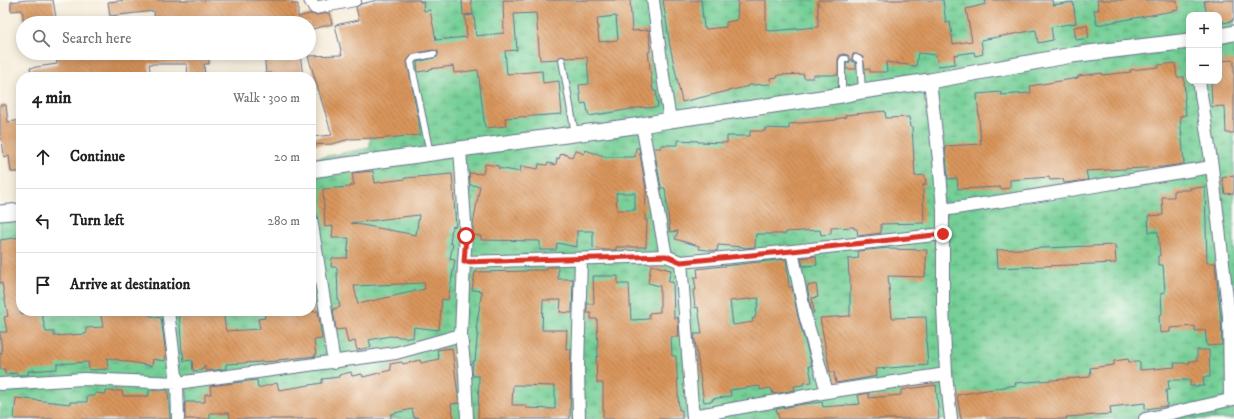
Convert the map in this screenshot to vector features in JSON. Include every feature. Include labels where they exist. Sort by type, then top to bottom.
[{"type":"street","points":[[310,0],[315,8],[355,0]]},
{"type":"street","points":[[653,0],[670,120]]},
{"type":"street","points":[[1222,35],[1234,33]]},
{"type":"street","points":[[316,169],[460,148],[642,125],[842,96],[862,91],[930,81],[1072,55],[1186,41]]},
{"type":"street","points":[[930,81],[943,210],[943,305],[946,374],[951,419]]},
{"type":"street","points":[[1145,419],[1232,400],[1229,316],[1212,167],[1199,84]]},
{"type":"street","points":[[642,125],[666,256]]},
{"type":"street","points":[[460,148],[466,236],[461,335],[465,374],[467,419]]},
{"type":"street","points":[[943,210],[1033,197],[1212,167]]},
{"type":"street","points":[[0,213],[16,211]]},
{"type":"street","points":[[464,262],[666,256],[681,262],[943,234]]},
{"type":"street","points":[[316,250],[334,363]]},
{"type":"street","points":[[792,251],[805,315],[827,392]]},
{"type":"street","points":[[579,419],[578,367],[581,259]]},
{"type":"street","points":[[681,262],[693,417],[827,392],[946,374]]},
{"type":"street","points":[[169,316],[177,383],[178,419]]},
{"type":"street","points":[[0,384],[84,379],[177,383],[334,363],[396,353],[461,335]]},
{"type":"lane","points":[[430,153],[411,62],[414,58],[434,54]]},
{"type":"lane","points":[[856,58],[860,60],[862,91]]},
{"type":"lane","points":[[842,96],[842,61],[843,59],[846,59]]},
{"type":"lane","points":[[562,60],[575,134]]},
{"type":"green space","points":[[373,0],[1234,0],[1234,419],[0,419],[0,208],[16,206],[16,316],[316,316],[316,158],[370,148]]},
{"type":"building","points":[[27,0],[53,0],[56,16],[23,16],[22,10],[11,11],[11,2]]},
{"type":"building","points":[[127,0],[292,0],[292,4],[298,4],[298,16],[154,16],[154,11],[110,16],[108,2]]},
{"type":"building","points":[[377,0],[423,1],[424,11],[430,10],[436,40],[467,37],[465,16],[474,15],[476,36],[504,33],[503,0],[630,0],[632,31],[649,30],[650,52],[648,52],[653,91],[656,91],[658,107],[644,107],[589,116],[586,103],[581,104],[579,85],[589,84],[587,57],[566,58],[562,56],[558,59],[540,60],[536,13],[514,14],[517,50],[505,51],[507,74],[542,71],[543,83],[559,81],[562,114],[505,118],[506,126],[485,128],[478,70],[454,73],[453,66],[418,72],[417,62],[437,57],[438,51],[433,50],[413,54],[407,61],[419,121],[420,135],[375,139],[350,139],[332,144],[316,145],[316,137],[332,135],[316,82],[316,72],[313,72],[309,60],[316,60],[316,56],[342,55],[335,25],[359,20],[356,7],[361,4]],"holes":[[[616,16],[618,40],[599,42],[597,18]]]},
{"type":"building","points":[[462,0],[471,0],[473,14],[463,15]]},
{"type":"building","points":[[663,0],[701,0],[704,28],[706,29],[726,27],[726,22],[737,20],[738,0],[766,0],[766,30],[771,31],[818,27],[818,0],[943,0],[946,23],[950,22],[953,44],[972,41],[966,9],[986,4],[985,0],[1052,0],[1053,5],[1073,2],[1076,23],[1051,27],[1053,40],[1038,43],[1036,30],[981,40],[983,54],[975,56],[974,52],[954,55],[955,64],[938,66],[936,55],[918,53],[916,66],[886,62],[887,72],[870,72],[870,69],[865,69],[863,57],[856,54],[853,54],[852,61],[856,63],[856,69],[846,69],[846,63],[850,62],[850,59],[848,55],[843,54],[840,55],[838,59],[838,75],[813,75],[813,78],[804,78],[804,74],[778,75],[778,77],[770,78],[771,84],[749,85],[682,102],[670,46]]},
{"type":"building","points":[[1097,0],[1177,0],[1178,10],[1097,25],[1094,10],[1099,10]]},
{"type":"building","points":[[1234,0],[1233,21],[1223,23],[1222,12],[1206,12],[1204,1]]},
{"type":"building","points":[[329,13],[332,24],[316,28],[316,16],[302,16]]},
{"type":"building","points":[[1087,25],[1089,38],[1076,40],[1074,27]]},
{"type":"building","points":[[57,60],[209,60],[209,64],[204,64],[205,72],[188,72],[187,64],[149,64],[150,72],[31,72],[30,68],[57,64]]},
{"type":"building","points":[[265,60],[301,60],[302,72],[266,72]]},
{"type":"building","points":[[1234,60],[1234,133],[1226,133],[1225,106],[1212,107],[1211,84],[1222,84],[1222,61]]},
{"type":"building","points":[[1175,63],[1177,77],[1184,77],[1186,115],[1180,116],[1184,164],[1163,167],[1086,171],[1088,180],[1064,183],[1063,179],[1050,180],[1049,177],[1010,180],[1010,188],[1000,189],[1000,187],[958,189],[957,178],[948,179],[945,146],[981,144],[977,94],[1001,92],[1001,95],[1031,93],[1030,86],[1078,78],[1078,76],[1131,72],[1130,70],[1159,67],[1159,65]]},
{"type":"building","points":[[0,105],[6,105],[8,122],[16,121],[16,172],[11,172],[9,156],[4,157],[2,139],[0,139]]},
{"type":"building","points":[[885,111],[886,118],[909,117],[910,127],[912,127],[915,176],[925,175],[926,185],[923,185],[924,223],[881,224],[881,233],[858,236],[857,229],[854,229],[854,227],[831,228],[831,234],[821,235],[820,230],[786,232],[786,234],[756,234],[755,247],[743,248],[718,245],[717,251],[699,249],[699,246],[675,239],[678,231],[670,232],[665,188],[661,188],[654,148],[661,148],[661,145],[678,145],[678,140],[727,143],[727,136],[750,136],[750,131],[765,131],[765,128],[789,129],[789,124],[836,120],[846,117],[845,115]]},
{"type":"building","points":[[636,148],[639,148],[646,190],[646,247],[616,247],[616,250],[593,248],[593,231],[577,231],[577,247],[557,243],[556,250],[540,250],[540,241],[481,240],[481,236],[473,235],[473,224],[480,186],[470,185],[469,173],[483,174],[485,164],[520,172],[521,166],[538,169],[539,164],[547,165],[548,163],[556,165],[557,158],[559,159],[561,153],[572,157],[575,150],[584,154],[585,150],[607,157],[635,157]],"holes":[[[616,193],[635,193],[635,210],[617,210]]]},
{"type":"building","points":[[373,171],[375,183],[405,178],[452,174],[456,226],[452,227],[450,243],[453,244],[450,259],[455,260],[448,300],[442,299],[439,330],[414,327],[413,338],[390,336],[369,340],[371,347],[357,350],[355,341],[348,343],[345,329],[336,330],[333,309],[340,307],[338,298],[337,267],[331,267],[332,258],[347,258],[349,238],[332,238],[333,226],[325,227],[323,189],[351,187],[351,185],[354,185],[352,173]],"holes":[[[419,215],[416,235],[351,223]],[[424,283],[425,289],[358,304],[354,286]]]},
{"type":"building","points":[[1234,175],[1234,193],[1225,194],[1222,178]]},
{"type":"building","points":[[1205,187],[1207,263],[1215,263],[1221,319],[1222,345],[1207,346],[1205,330],[1195,331],[1195,326],[1170,328],[1170,332],[1160,333],[1159,315],[1162,314],[1161,293],[1165,292],[1163,265],[1158,265],[1158,256],[1160,256],[1158,232],[1149,232],[1148,216],[1163,215],[1162,197],[1174,197],[1174,190],[1190,190],[1190,188]]},
{"type":"building","points":[[16,238],[16,316],[42,316],[46,332],[54,332],[54,336],[86,334],[86,328],[103,327],[101,316],[150,316],[161,318],[166,355],[165,361],[153,359],[152,366],[107,358],[108,369],[89,370],[88,362],[57,364],[57,369],[28,371],[28,375],[17,375],[17,373],[5,374],[5,369],[0,369],[0,353],[2,353],[0,332],[7,332],[4,317],[8,316],[2,283],[0,283],[0,240]]},
{"type":"building","points":[[1115,245],[1116,263],[998,268],[997,250]]},
{"type":"building","points":[[889,248],[927,250],[925,277],[888,276],[892,318],[926,317],[928,365],[876,369],[877,376],[836,383],[834,372],[830,372],[820,318],[850,316],[850,276],[848,259],[859,258],[858,251]]},
{"type":"building","points":[[816,256],[817,265],[803,266],[801,258]]},
{"type":"building","points":[[786,259],[789,287],[792,287],[798,317],[812,365],[809,366],[812,382],[794,386],[795,390],[773,394],[771,388],[760,390],[760,386],[730,390],[731,396],[704,402],[694,334],[702,334],[698,307],[695,308],[693,290],[696,290],[694,277],[698,277],[697,269]],"holes":[[[759,298],[755,318],[752,319],[753,322],[733,325],[730,301]]]},
{"type":"building","points":[[651,265],[671,270],[668,282],[673,282],[674,318],[678,318],[679,337],[671,337],[672,356],[676,356],[679,410],[682,410],[682,419],[603,419],[603,383],[597,383],[597,319],[591,319],[591,313],[587,313],[587,304],[594,304],[593,276],[618,276],[618,284],[629,284],[631,320],[649,319],[649,313],[660,312],[660,286],[648,283]]},
{"type":"building","points":[[547,267],[558,267],[558,279],[573,279],[572,313],[560,312],[561,300],[543,300],[542,330],[567,330],[566,349],[571,349],[570,419],[478,419],[479,376],[473,376],[472,371],[473,361],[475,361],[478,329],[476,329],[482,291],[472,290],[475,272],[547,270]],"holes":[[[513,385],[555,386],[555,409],[526,408],[526,405],[512,405]]]},
{"type":"building","points":[[816,284],[818,297],[812,298],[814,313],[812,313],[807,286]]},
{"type":"building","points":[[316,311],[318,311],[322,339],[314,340],[316,356],[278,361],[226,364],[226,369],[206,371],[205,365],[202,370],[193,371],[192,360],[184,361],[183,352],[182,353],[179,316],[224,316],[226,331],[260,329],[258,319],[265,318],[265,316],[316,316]]},
{"type":"building","points":[[452,348],[459,403],[451,404],[454,419],[414,418],[412,409],[391,414],[391,418],[386,419],[230,419],[229,413],[210,413],[210,419],[185,419],[185,402],[205,402],[205,394],[211,394],[210,386],[257,380],[258,388],[277,383],[279,390],[322,383],[322,379],[339,377],[339,375],[351,372],[352,376],[362,374],[363,377],[391,370],[390,364],[402,362],[403,364],[420,360],[421,363],[439,359],[437,350]]},
{"type":"building","points":[[1197,350],[1209,350],[1210,377],[1203,377],[1204,386],[1190,386],[1190,380],[1168,380],[1169,390],[1166,390],[1167,406],[1145,409],[1145,403],[1110,407],[1111,414],[1066,417],[1067,419],[961,419],[957,395],[1016,385],[1015,383],[1090,377],[1090,368],[1114,365],[1114,361],[1128,359],[1129,362],[1140,362],[1140,370],[1175,367],[1174,363],[1190,363],[1189,361],[1197,361]]},
{"type":"building","points":[[936,385],[939,419],[779,419],[776,409],[822,402],[823,407],[860,404],[858,395],[869,393],[869,398],[901,395],[901,390]]},
{"type":"building","points":[[149,390],[168,390],[170,419],[14,419],[16,398],[70,404],[70,402],[87,402],[87,396],[95,396],[95,393],[106,394],[106,391],[122,391],[123,396],[149,396]]},
{"type":"route","points":[[466,236],[464,262],[666,256],[681,262],[943,234]]}]
